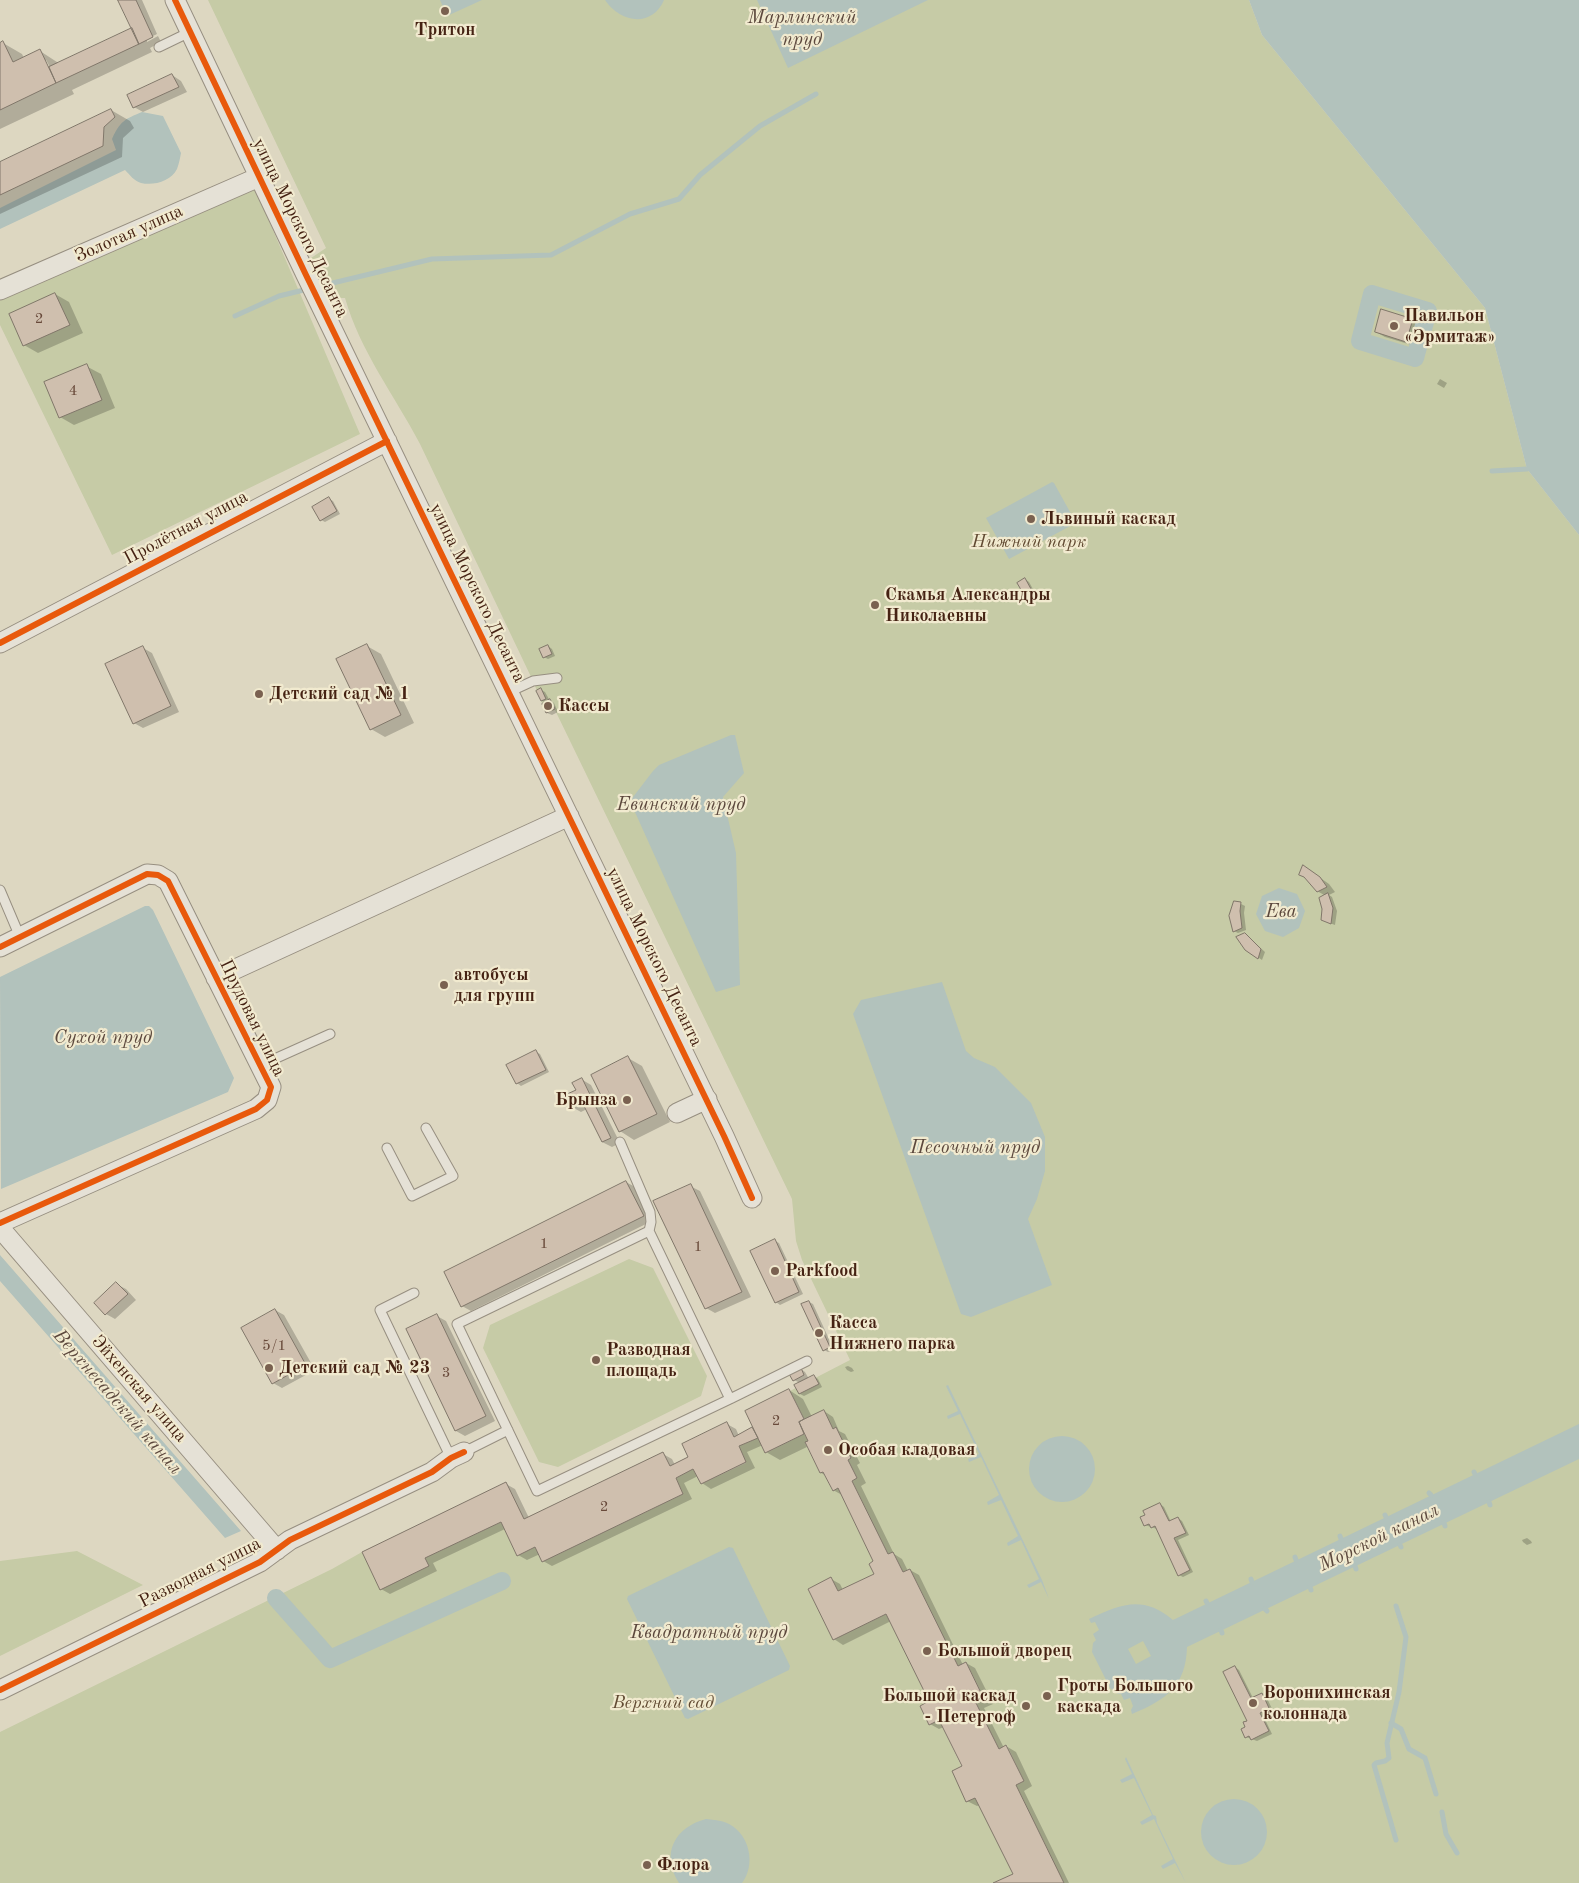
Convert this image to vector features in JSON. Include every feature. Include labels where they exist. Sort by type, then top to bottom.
[{"type":"street","name":"улица Морского Десанта","points":[[175,0],[258,177],[707,1099],[752,1198]]},
{"type":"street","name":"Золотая улица","points":[[0,290],[258,177]]},
{"type":"street","name":"Пролётная улица","points":[[0,643],[386,441]]},
{"type":"street","name":"Прудовая улица","points":[[216,978],[568,816]]},
{"type":"street","name":"Прудовая улица","points":[[0,947],[147,874],[158,875],[168,881],[271,1087],[266,1100],[256,1109],[0,1223]]},
{"type":"street","points":[[677,1113],[707,1099]]},
{"type":"street","name":"Эйхенская улица","points":[[0,1228],[277,1550]]},
{"type":"street","name":"Разводная улица","points":[[0,1690],[260,1562],[290,1540],[432,1472],[458,1455]]},
{"type":"lane","points":[[159,47],[190,32]]},
{"type":"lane","points":[[509,692],[533,681],[557,678]]},
{"type":"lane","points":[[0,890],[20,937]]},
{"type":"lane","points":[[261,1065],[330,1034]]},
{"type":"lane","points":[[387,1148],[412,1196],[453,1176],[426,1128]]},
{"type":"lane","points":[[620,1142],[650,1212],[651,1222],[649,1231],[730,1399]]},
{"type":"lane","points":[[649,1231],[457,1324],[537,1492],[807,1361]]},
{"type":"lane","points":[[414,1293],[380,1310],[458,1455],[508,1430]]},
{"type":"green space","name":"Нижний парк","points":[[208,0],[1249,0],[1262,35],[1485,308],[1527,469],[1579,535],[1579,1883],[1064,1883],[1016,1785],[1024,1781],[1007,1745],[999,1749],[976,1703],[984,1698],[966,1662],[958,1666],[910,1569],[903,1572],[893,1552],[888,1554],[852,1481],[857,1478],[848,1460],[851,1458],[836,1427],[833,1429],[824,1410],[804,1419],[790,1391],[850,1360],[802,1260],[796,1241],[792,1199],[555,710],[546,713],[533,681],[420,444],[369,355],[345,298],[331,298],[318,280],[311,258],[326,248]]},
{"type":"green space","points":[[255,188],[360,434],[112,555],[0,325],[0,300]]},
{"type":"green space","name":"Разводная площадь","points":[[629,1259],[653,1268],[707,1376],[701,1396],[558,1467],[539,1462],[483,1348],[490,1325]]},
{"type":"green space","name":"Верхний сад","points":[[804,1434],[808,1441],[805,1443],[820,1473],[823,1472],[832,1490],[838,1488],[873,1561],[869,1564],[874,1574],[838,1591],[831,1578],[808,1589],[833,1640],[886,1614],[929,1701],[920,1706],[929,1725],[939,1720],[1013,1874],[993,1883],[0,1883],[0,1732],[332,1569],[362,1552],[380,1589],[425,1558],[501,1522],[517,1556],[535,1547],[542,1562],[683,1494],[676,1478],[693,1469],[701,1484],[746,1463],[739,1446],[758,1438],[766,1453]]},
{"type":"green space","points":[[77,1551],[143,1585],[0,1656],[0,1561]]},
{"type":"water","points":[[440,0],[482,0],[447,16]]},
{"type":"water","points":[[605,0],[664,0],[659,9],[652,15],[636,19],[619,14]]},
{"type":"water","name":"Марлинский пруд","points":[[757,0],[928,0],[788,68]]},
{"type":"water","points":[[1249,0],[1579,0],[1579,535],[1527,469],[1485,308],[1262,35]]},
{"type":"water","points":[[142,112],[163,116],[181,153],[177,169],[171,177],[162,182],[146,184],[136,181],[125,170],[0,229],[0,208],[116,150],[112,139],[118,128],[127,119]]},
{"type":"water","name":"Львиный каскад","points":[[1052,482],[1075,521],[1074,524],[1009,559],[986,518]]},
{"type":"water","name":"Евинский пруд","points":[[735,735],[744,773],[723,797],[736,853],[740,985],[716,992],[630,801],[659,765]]},
{"type":"water","name":"Ева","points":[[1279,888],[1297,894],[1305,911],[1299,928],[1283,937],[1265,931],[1256,914],[1262,896]]},
{"type":"water","name":"Сухой пруд","points":[[145,906],[149,906],[153,910],[234,1078],[228,1092],[1,1189],[0,977]]},
{"type":"water","name":"Песочный пруд","points":[[942,982],[966,1051],[974,1058],[995,1067],[1031,1103],[1045,1137],[1045,1171],[1037,1199],[1028,1219],[1052,1285],[971,1317],[961,1314],[853,1014],[861,1000]]},
{"type":"water","name":"Верхнесадский канал","points":[[0,1255],[241,1531],[225,1538],[0,1281]]},
{"type":"water","points":[[948,1385],[1042,1580],[1049,1599],[1041,1582],[1029,1588],[1027,1585],[1039,1579],[1021,1540],[1008,1546],[1007,1543],[1018,1536],[1001,1500],[988,1505],[987,1502],[999,1495],[981,1457],[969,1462],[968,1459],[979,1454],[960,1414],[948,1419],[947,1416],[958,1411],[946,1386]]},
{"type":"water","name":"Морской канал","points":[[1579,1424],[1579,1459],[1187,1647],[1183,1672],[1172,1690],[1155,1703],[1132,1714],[1133,1706],[1130,1698],[1124,1700],[1121,1694],[1110,1688],[1092,1652],[1093,1643],[1096,1640],[1093,1634],[1099,1630],[1095,1622],[1091,1623],[1089,1619],[1111,1609],[1132,1604],[1152,1607],[1173,1620]],"holes":[[[1143,1641],[1151,1656],[1136,1664],[1128,1649]]]},
{"type":"water","points":[[1068,1436],[1086,1445],[1093,1456],[1095,1469],[1093,1482],[1086,1493],[1075,1500],[1056,1502],[1038,1493],[1031,1482],[1029,1463],[1038,1445],[1049,1438]]},
{"type":"water","name":"Квадратный пруд","points":[[729,1547],[733,1548],[790,1666],[789,1670],[688,1719],[685,1718],[627,1599],[628,1596]]},
{"type":"water","points":[[1126,1757],[1153,1815],[1156,1816],[1157,1823],[1186,1883],[1175,1863],[1163,1869],[1161,1866],[1173,1859],[1154,1819],[1142,1825],[1140,1822],[1152,1815],[1134,1778],[1122,1783],[1120,1780],[1132,1774],[1125,1759]]},
{"type":"water","points":[[1234,1799],[1247,1802],[1257,1809],[1264,1819],[1267,1832],[1264,1845],[1257,1855],[1247,1862],[1234,1865],[1221,1862],[1211,1855],[1204,1845],[1201,1832],[1204,1819],[1211,1809],[1221,1802]]},
{"type":"water","points":[[706,1819],[726,1823],[742,1835],[749,1851],[750,1859],[749,1868],[742,1883],[679,1883],[673,1872],[671,1862],[671,1852],[674,1843],[686,1828]]},
{"type":"building","points":[[118,0],[136,0],[153,37],[139,44]]},
{"type":"building","points":[[132,28],[139,44],[56,83],[49,67]]},
{"type":"building","points":[[3,41],[13,62],[40,49],[56,83],[0,110],[0,43]]},
{"type":"building","points":[[172,74],[179,87],[133,108],[127,95]]},
{"type":"building","points":[[111,109],[115,117],[104,127],[103,146],[0,195],[0,162]]},
{"type":"building","points":[[55,293],[70,325],[23,346],[9,314]]},
{"type":"building","name":"Павильон «Эрмитаж»","points":[[1381,309],[1413,319],[1406,342],[1375,332]]},
{"type":"building","points":[[87,364],[102,400],[59,418],[44,382]]},
{"type":"building","points":[[329,497],[337,511],[320,521],[312,507]]},
{"type":"building","points":[[1025,578],[1031,589],[1023,593],[1017,583]]},
{"type":"building","points":[[367,644],[401,715],[370,730],[336,659]]},
{"type":"building","points":[[548,645],[552,654],[543,658],[539,649]]},
{"type":"building","points":[[143,646],[171,706],[133,724],[105,664]]},
{"type":"building","points":[[541,688],[546,699],[541,701],[536,691]]},
{"type":"building","name":"Кассы","points":[[550,699],[555,709],[546,713],[542,704]]},
{"type":"building","points":[[1303,865],[1320,877],[1327,887],[1317,892],[1304,877],[1299,875]]},
{"type":"building","points":[[1328,893],[1333,908],[1331,924],[1321,920],[1322,909],[1319,898]]},
{"type":"building","points":[[1234,901],[1241,902],[1242,928],[1233,932],[1229,916]]},
{"type":"building","points":[[1245,933],[1261,949],[1258,959],[1245,950],[1236,937]]},
{"type":"building","points":[[536,1050],[546,1070],[516,1084],[506,1065]]},
{"type":"building","name":"Брынза","points":[[628,1056],[657,1114],[619,1132],[591,1075]]},
{"type":"building","points":[[582,1078],[611,1138],[602,1142],[582,1102],[571,1108],[565,1095],[576,1090],[572,1083]]},
{"type":"building","points":[[626,1181],[644,1216],[461,1307],[444,1272]]},
{"type":"building","points":[[691,1184],[742,1292],[705,1309],[653,1201]]},
{"type":"building","name":"Parkfood","points":[[775,1239],[799,1292],[775,1303],[750,1251]]},
{"type":"building","points":[[116,1282],[128,1294],[105,1315],[94,1303]]},
{"type":"building","name":"Касса Нижнего парка","points":[[809,1301],[830,1347],[823,1351],[801,1304]]},
{"type":"building","points":[[275,1309],[306,1365],[272,1384],[241,1328]]},
{"type":"building","points":[[437,1314],[486,1416],[455,1431],[406,1329]]},
{"type":"building","points":[[801,1368],[804,1375],[793,1381],[789,1374]]},
{"type":"building","points":[[814,1375],[819,1384],[799,1394],[794,1385]]},
{"type":"building","points":[[789,1389],[804,1419],[799,1422],[804,1434],[765,1453],[745,1411]]},
{"type":"building","name":"Большой дворец","points":[[824,1410],[833,1429],[836,1427],[851,1458],[848,1460],[857,1478],[852,1481],[888,1554],[893,1552],[903,1572],[910,1569],[958,1666],[966,1662],[984,1699],[976,1703],[999,1749],[1006,1745],[1024,1781],[1016,1785],[1064,1883],[993,1883],[1013,1874],[975,1798],[966,1802],[952,1771],[962,1766],[939,1720],[929,1725],[920,1706],[929,1701],[886,1614],[833,1640],[808,1589],[831,1577],[838,1591],[874,1574],[869,1564],[873,1561],[838,1488],[833,1491],[823,1472],[820,1473],[805,1442],[808,1441],[799,1422]]},
{"type":"building","points":[[727,1422],[734,1437],[752,1427],[758,1438],[739,1446],[746,1462],[701,1484],[693,1469],[676,1478],[683,1494],[542,1562],[535,1547],[517,1556],[501,1522],[425,1558],[429,1566],[380,1590],[362,1552],[506,1482],[524,1519],[663,1452],[670,1466],[688,1457],[682,1444]]},
{"type":"building","points":[[1160,1503],[1169,1521],[1178,1517],[1186,1533],[1174,1538],[1190,1570],[1178,1576],[1155,1526],[1151,1528],[1149,1524],[1144,1526],[1140,1517],[1145,1515],[1143,1511]]},
{"type":"building","name":"Воронихинская колоннада","points":[[1235,1666],[1251,1698],[1262,1693],[1269,1708],[1260,1713],[1269,1731],[1251,1740],[1249,1736],[1245,1738],[1241,1729],[1245,1727],[1243,1722],[1247,1721],[1223,1672]]},
{"type":"waterway","points":[[235,316],[279,296],[432,259],[551,255],[630,214],[679,199],[700,175],[760,126],[816,94]]},
{"type":"waterway","points":[[1372,294],[1428,311],[1415,358],[1360,341],[1372,294]]},
{"type":"waterway","points":[[1492,471],[1527,469]]},
{"type":"waterway","points":[[276,1598],[330,1659],[502,1581]]},
{"type":"waterway","points":[[1396,1606],[1406,1637],[1399,1692],[1387,1743],[1389,1758],[1374,1765],[1396,1840]]},
{"type":"waterway","points":[[1391,1723],[1401,1729],[1409,1749],[1425,1758],[1436,1794]]},
{"type":"waterway","points":[[1442,1812],[1446,1834],[1457,1853]]},
{"type":"cycle path","points":[[175,0],[306,275],[724,1136],[752,1198]]},
{"type":"cycle path","points":[[0,643],[387,441]]},
{"type":"cycle path","points":[[0,947],[147,874],[158,875],[168,881],[271,1087],[267,1100],[256,1109],[0,1223]]},
{"type":"cycle path","points":[[0,1690],[260,1562],[290,1540],[432,1472],[451,1458],[464,1452]]},
{"type":"place","name":"Тритон","points":[[445,11]]},
{"type":"place","name":"Павильон «Эрмитаж»","points":[[1394,326]]},
{"type":"place","name":"Львиный каскад","points":[[1031,519]]},
{"type":"place","name":"Скамья Александры Николаевны","points":[[875,605]]},
{"type":"place","name":"Детский сад № 1","points":[[259,694]]},
{"type":"place","name":"Кассы","points":[[548,706]]},
{"type":"place","name":"автобусы для групп","points":[[444,985]]},
{"type":"place","name":"Брынза","points":[[627,1100]]},
{"type":"place","name":"Parkfood","points":[[775,1271]]},
{"type":"place","name":"Касса Нижнего парка","points":[[819,1333]]},
{"type":"place","name":"Разводная площадь","points":[[596,1360]]},
{"type":"place","name":"Детский сад № 23","points":[[269,1368]]},
{"type":"place","name":"Особая кладовая","points":[[828,1450]]},
{"type":"place","name":"Большой дворец","points":[[927,1651]]},
{"type":"place","name":"Гроты Большого каскада","points":[[1047,1696]]},
{"type":"place","name":"Воронихинская колоннада","points":[[1253,1703]]},
{"type":"place","name":"Большой каскад - Петергоф","points":[[1026,1706]]},
{"type":"place","name":"Флора","points":[[647,1865]]}]
